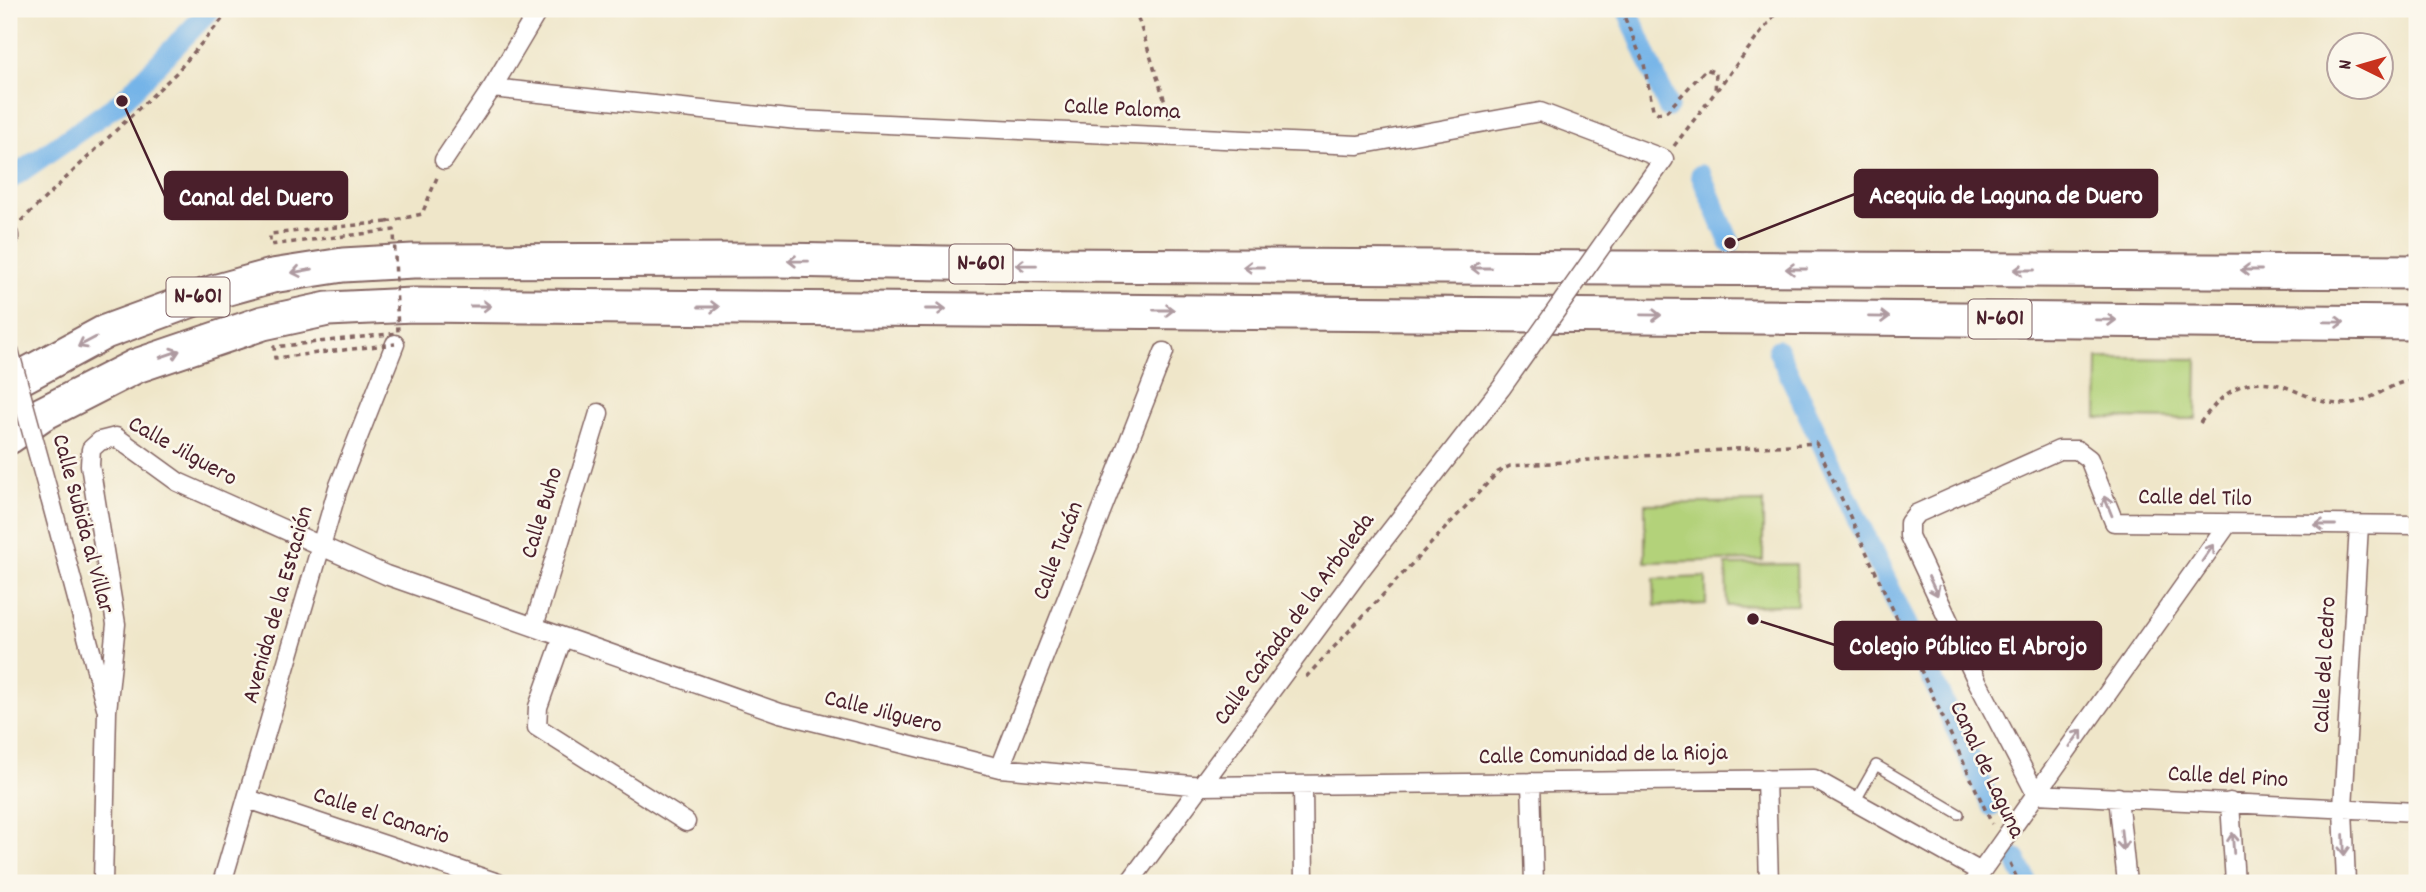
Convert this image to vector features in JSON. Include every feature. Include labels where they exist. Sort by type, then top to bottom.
[{"type":"highway","name":"N-601","points":[[9,384],[105,332],[214,292],[272,276],[342,265],[413,261],[780,260],[1049,265],[2417,272]]},
{"type":"highway","name":"N-601","points":[[9,436],[42,414],[136,366],[262,323],[338,308],[413,305],[2417,323]]},
{"type":"street","points":[[444,160],[492,88],[539,9]]},
{"type":"street","name":"Calle Paloma","points":[[492,88],[798,120],[1358,145],[1540,112],[1664,159]]},
{"type":"street","name":"Calle Cañada de la Arboleda","points":[[1129,883],[1361,569],[1502,387],[1664,159]]},
{"type":"street","name":"Avenida de la Estación","points":[[222,883],[323,549],[338,488],[395,344]]},
{"type":"street","name":"Calle Subida al Villar","points":[[9,350],[107,711]]},
{"type":"street","name":"Calle Tucán","points":[[1000,768],[1164,352]]},
{"type":"street","name":"Calle Buho","points":[[534,626],[599,413]]},
{"type":"street","name":"Calle Jilguero","points":[[91,449],[100,441],[116,437],[139,451],[178,482],[323,549],[386,575],[780,713],[1000,768],[1203,786]]},
{"type":"street","name":"Calle Subida al Villar","points":[[91,449],[90,465],[116,624],[107,711],[103,883]]},
{"type":"street","name":"Calle del Tilo","points":[[2036,794],[1970,667],[1909,537],[1909,523],[1916,514],[2059,450],[2077,450],[2089,459],[2114,522],[2417,525]]},
{"type":"street","points":[[1976,877],[2227,525]]},
{"type":"street","name":"Calle del Cedro","points":[[2346,883],[2343,808],[2359,525]]},
{"type":"street","points":[[564,637],[538,707],[537,727],[685,822]]},
{"type":"street","points":[[1766,779],[1769,883]]},
{"type":"street","name":"Calle Comunidad de la Rioja","points":[[1203,786],[1814,779],[1976,877]]},
{"type":"street","points":[[1531,782],[1534,883]]},
{"type":"street","points":[[1303,785],[1304,883]]},
{"type":"street","name":"Calle del Pino","points":[[2036,794],[2417,812]]},
{"type":"street","points":[[2118,797],[2127,883]]},
{"type":"street","name":"Calle el Canario","points":[[248,799],[498,883]]},
{"type":"street","points":[[2230,802],[2235,883]]},
{"type":"lane","points":[[1854,802],[1876,765],[1959,814]]},
{"type":"path","points":[[10,235],[176,73],[231,9]]},
{"type":"path","points":[[1135,9],[1172,124],[1180,137]]},
{"type":"path","points":[[1621,9],[1644,64],[1653,109],[1658,113],[1667,111],[1706,69],[1716,73],[1715,93]]},
{"type":"path","points":[[1664,159],[1779,9]]},
{"type":"path","points":[[395,344],[275,358],[274,347],[398,333],[394,230],[270,245],[270,234],[387,222],[422,214],[444,160]]},
{"type":"path","points":[[2200,423],[2226,392],[2245,384],[2269,383],[2316,400],[2341,404],[2371,400],[2407,380],[2417,380]]},
{"type":"path","name":"Canal de Laguna","points":[[1283,676],[1294,685],[1303,680],[1498,472],[1510,466],[1816,443],[2019,883]]},
{"type":"green space","points":[[2098,358],[2197,359],[2196,419],[2097,418]]},
{"type":"green space","points":[[1763,502],[1763,560],[1645,562],[1645,504]]},
{"type":"green space","points":[[1796,564],[1797,605],[1727,606],[1726,565]]},
{"type":"green space","points":[[1706,577],[1706,604],[1655,606],[1654,579]]},
{"type":"waterway","points":[[9,180],[122,101],[211,9]]},
{"type":"waterway","points":[[1627,9],[1668,107]]},
{"type":"waterway","points":[[1701,175],[1730,243]]},
{"type":"waterway","points":[[1778,350],[1992,806]]},
{"type":"waterway","points":[[2016,859],[2027,883]]},
{"type":"place","name":"Canal del Duero","points":[[122,101]]},
{"type":"place","name":"Acequia de Laguna de Duero","points":[[1730,243]]},
{"type":"place","name":"Colegio Público El Abrojo","points":[[1753,619]]}]
